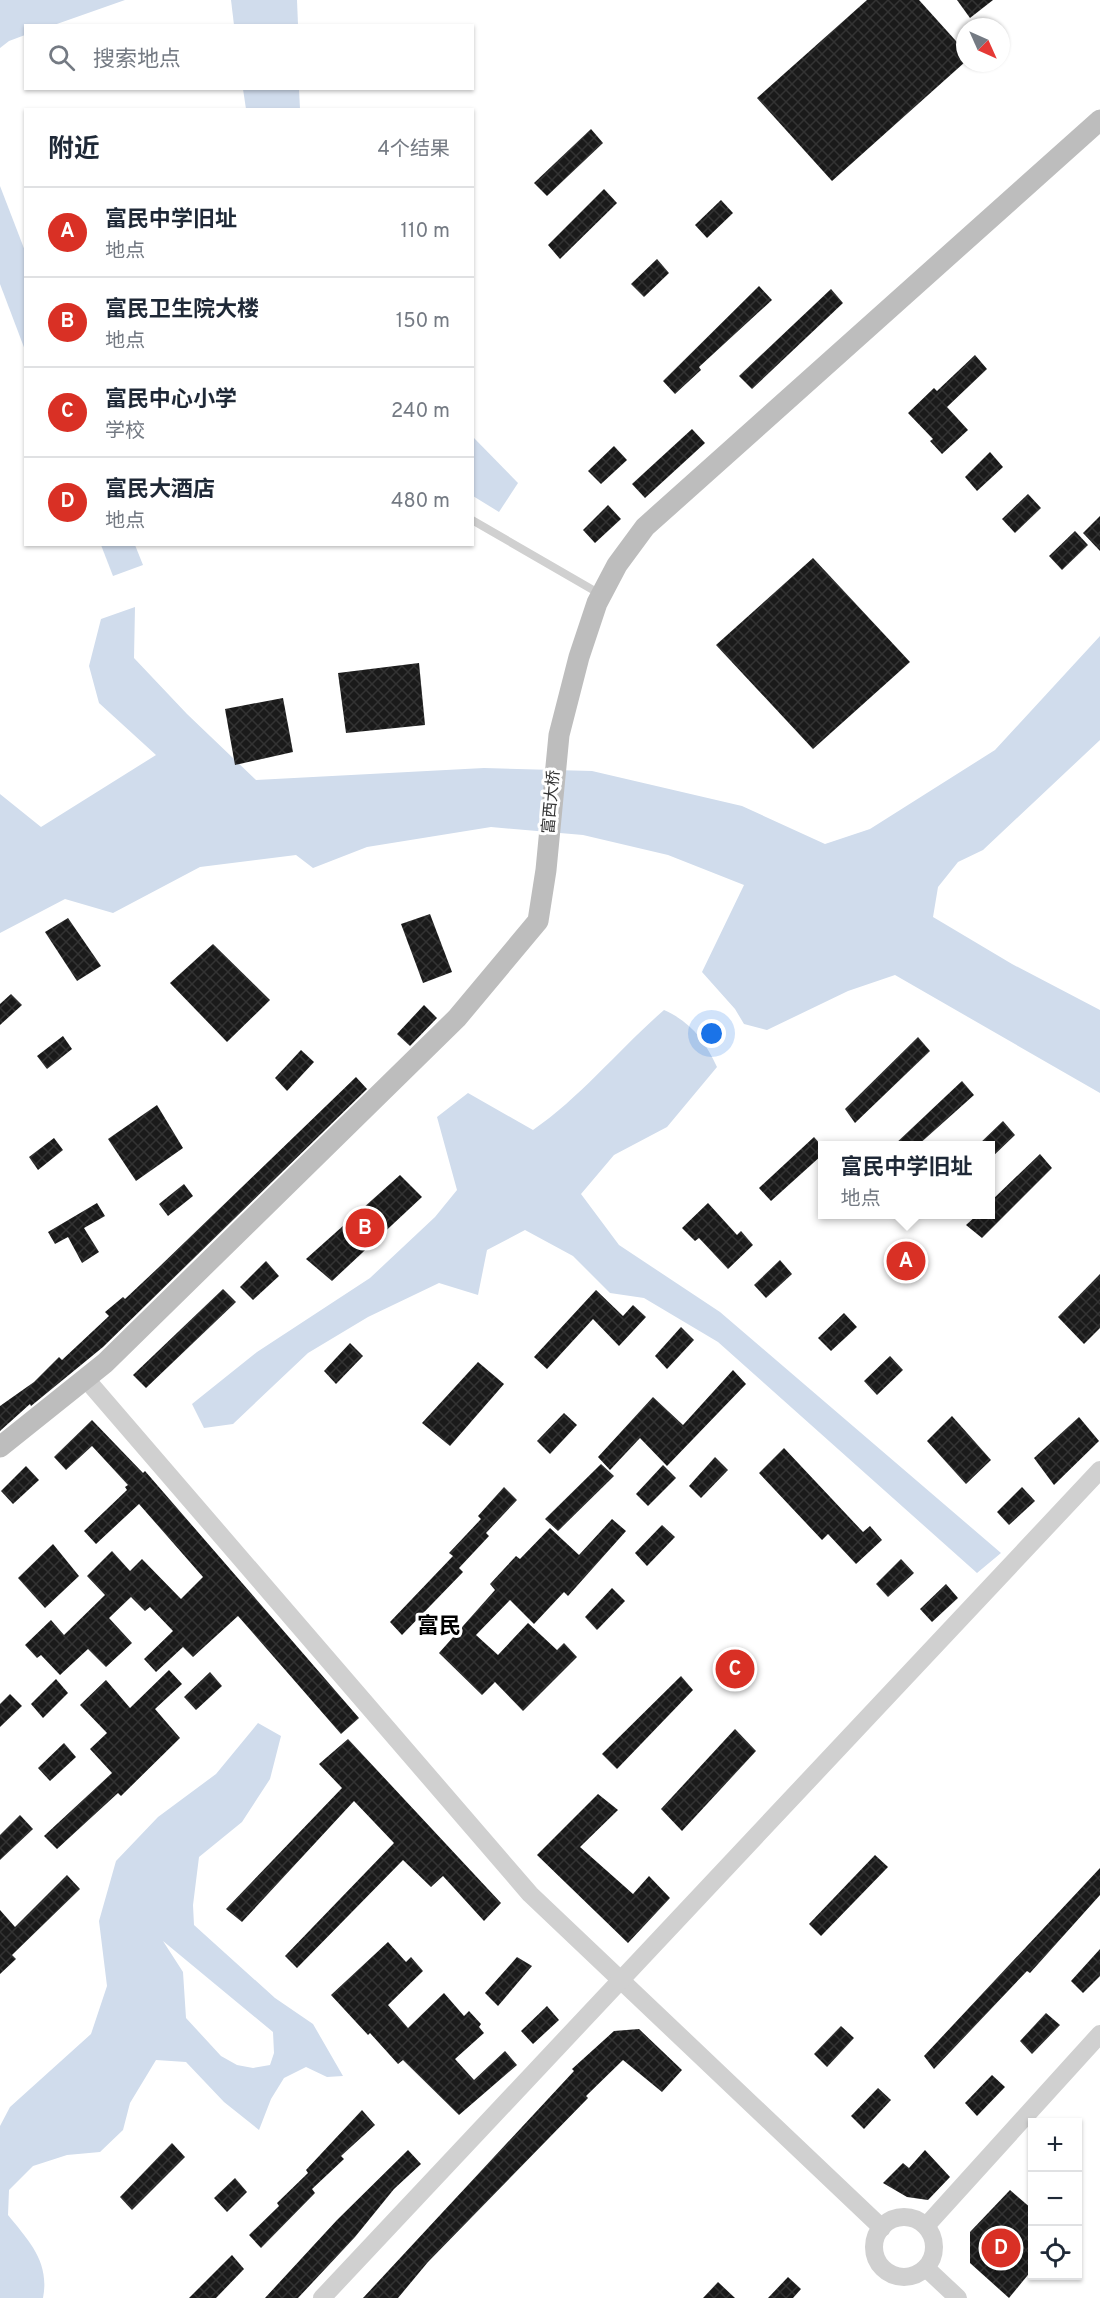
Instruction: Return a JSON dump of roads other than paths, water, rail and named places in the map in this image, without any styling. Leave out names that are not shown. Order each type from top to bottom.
[{"type":"main road","name":"富西大桥","points":[[0,1447],[105,1364],[458,1018],[538,921],[546,870],[559,735],[579,657],[602,595],[617,565],[645,527],[1100,120]]},
{"type":"street","points":[[86,1379],[530,1894],[882,2228]]},
{"type":"street","points":[[322,2298],[1100,1470]]},
{"type":"street","points":[[926,2226],[1100,2034]]},
{"type":"street","points":[[903,2217],[916,2219],[926,2226],[934,2239],[934,2255],[926,2268],[913,2276],[897,2277],[884,2270],[876,2257],[875,2241],[882,2228],[891,2220],[903,2217]]},
{"type":"street","points":[[926,2268],[958,2298]]},
{"type":"lane","points":[[474,521],[602,595]]},
{"type":"water","points":[[0,0],[125,0],[57,24],[24,24],[24,35],[9,41],[0,48]]},
{"type":"water","points":[[231,0],[297,0],[298,24],[234,24]]},
{"type":"water","points":[[243,90],[299,90],[300,108],[246,108]]},
{"type":"water","points":[[0,186],[24,248],[24,347],[0,284]]},
{"type":"water","points":[[474,438],[518,483],[499,512],[474,497]]},
{"type":"water","points":[[101,546],[135,546],[143,565],[113,576]]},
{"type":"water","points":[[135,607],[134,658],[187,714],[256,780],[484,768],[592,771],[742,806],[825,844],[870,829],[995,750],[1100,636],[1100,740],[983,850],[958,862],[938,887],[933,917],[1012,964],[1100,1010],[1100,1093],[895,975],[848,991],[767,1030],[744,1024],[735,1009],[702,972],[744,885],[668,855],[583,835],[491,827],[367,847],[313,868],[296,855],[200,867],[113,913],[65,899],[0,933],[0,794],[41,827],[156,755],[99,703],[89,666],[101,619]]},
{"type":"water","points":[[664,1010],[682,1020],[696,1033],[717,1067],[667,1127],[614,1155],[581,1194],[619,1245],[720,1312],[1001,1553],[977,1573],[718,1342],[644,1298],[610,1293],[573,1256],[525,1230],[487,1250],[478,1295],[439,1283],[368,1317],[308,1353],[233,1424],[204,1428],[192,1404],[257,1352],[370,1278],[435,1217],[457,1190],[437,1117],[468,1093],[533,1130],[568,1102]]},
{"type":"water","points":[[258,1723],[281,1736],[270,1779],[242,1822],[199,1857],[193,1905],[194,1925],[275,1998],[313,2024],[343,2076],[327,2077],[306,2067],[284,2078],[271,2099],[259,2130],[224,2102],[186,2062],[156,2060],[130,2103],[123,2130],[100,2152],[67,2155],[33,2166],[9,2190],[8,2215],[30,2243],[41,2263],[43,2298],[0,2298],[0,2126],[10,2107],[91,2034],[107,1986],[99,1921],[116,1861],[158,1817],[216,1774]],"holes":[[[163,1941],[273,2032],[274,2053],[270,2065],[253,2068],[237,2065],[221,2056],[186,2018],[183,1972]]]},
{"type":"place","name":"富民卫生院大楼","points":[[365,1228]]},
{"type":"place","name":"富民中学旧址","points":[[906,1261]]},
{"type":"place","name":"富民中心小学","points":[[735,1669]]},
{"type":"place","name":"富民大酒店","points":[[1001,2248]]},
{"type":"district","name":"富民","points":[[439,1627]]}]
